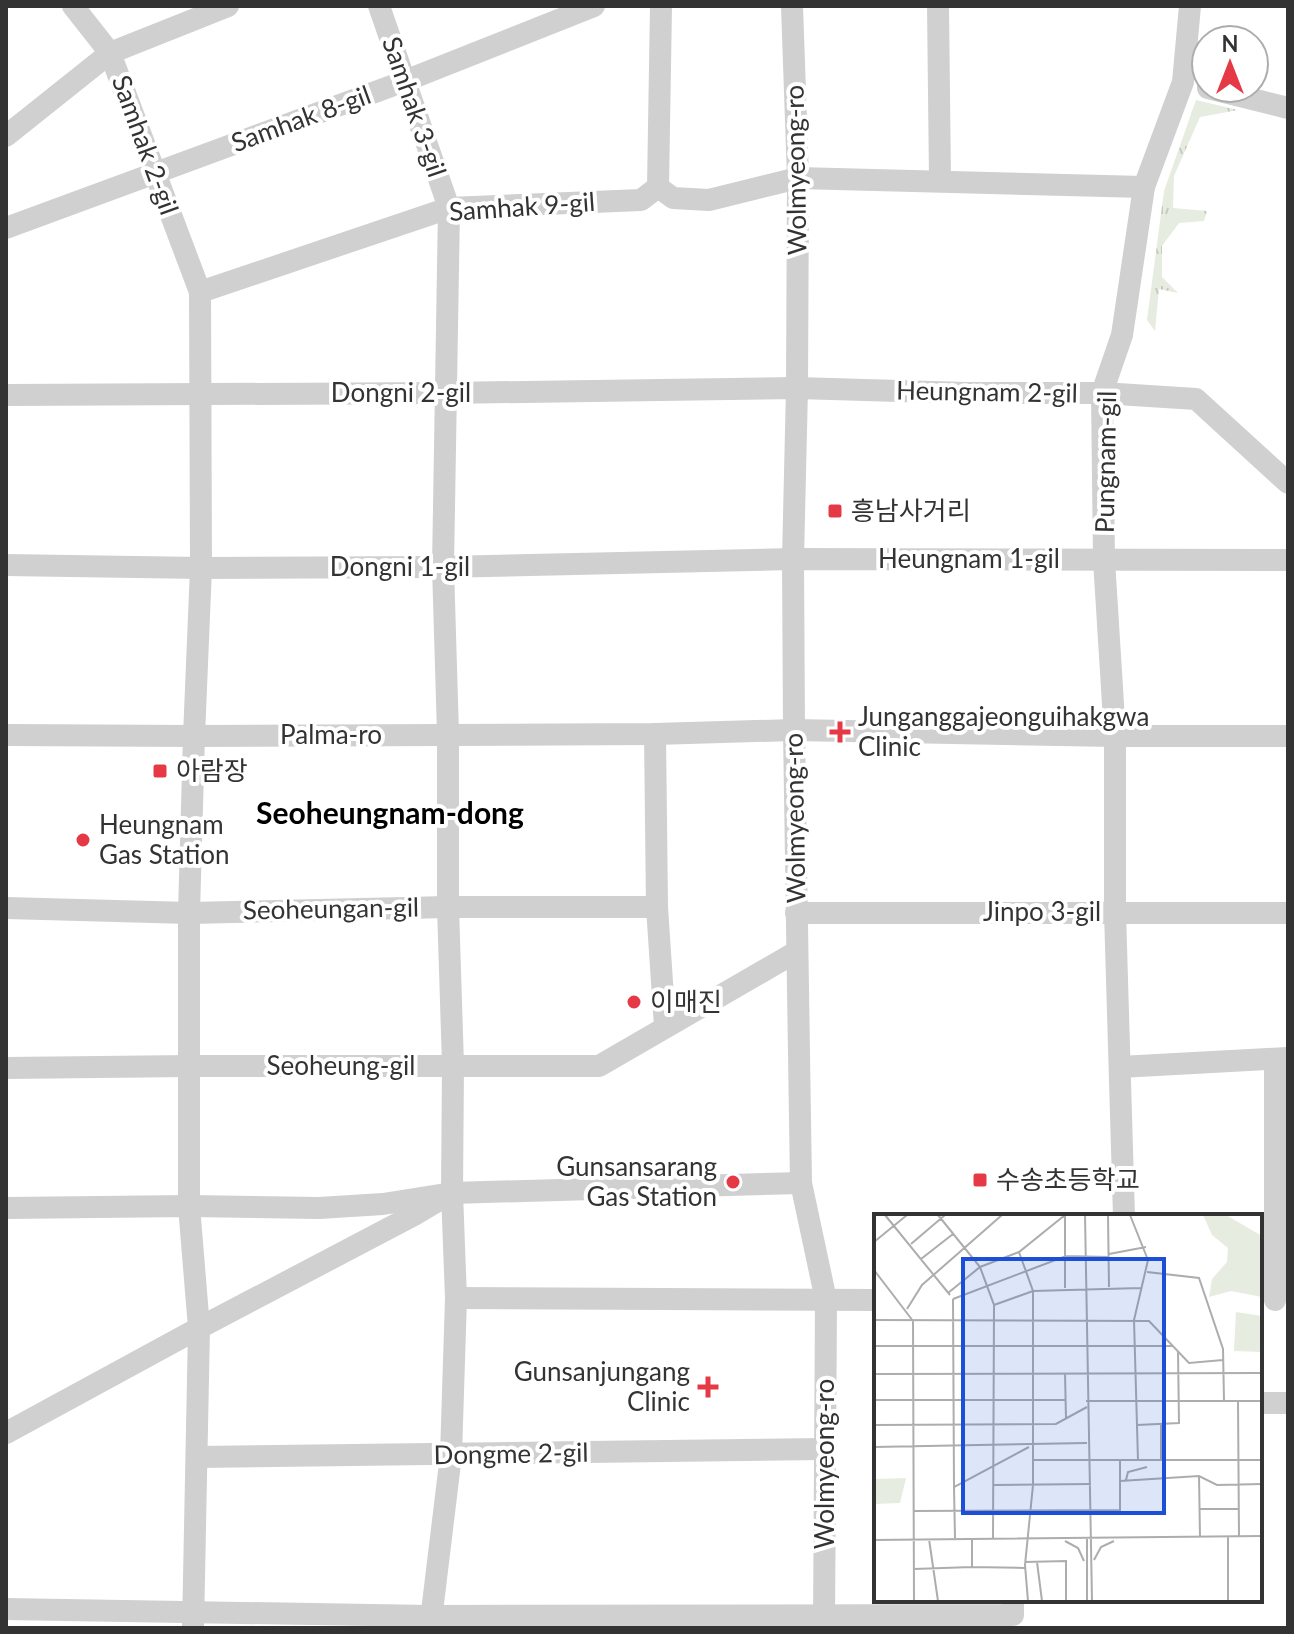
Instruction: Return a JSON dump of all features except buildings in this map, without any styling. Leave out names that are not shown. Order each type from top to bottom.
[{"type":"street","name":"Samhak 2-gil","points":[[73,6],[110,53],[200,292]]},
{"type":"street","points":[[6,136],[110,53],[228,6]]},
{"type":"street","name":"Samhak 3-gil","points":[[379,6],[449,208],[443,567],[456,1298],[451,1455],[430,1622]]},
{"type":"street","name":"Samhak 8-gil","points":[[6,228],[405,81],[594,6]]},
{"type":"street","points":[[661,6],[658,187],[673,198],[709,200],[798,178],[1144,187]]},
{"type":"street","name":"Wolmyeong-ro","points":[[792,6],[798,178],[793,559],[796,952],[801,1183],[826,1300],[825,1621]]},
{"type":"street","points":[[938,6],[940,181]]},
{"type":"street","name":"Pungnam-gil","points":[[1124,1214],[1115,912],[1115,736],[1104,560],[1102,393],[1122,335],[1144,187],[1183,82],[1190,6]]},
{"type":"street","points":[[1183,82],[1190,84]]},
{"type":"street","name":"Samhak 9-gil","points":[[200,292],[449,208],[641,200],[658,187]]},
{"type":"street","points":[[193,1620],[199,1328],[189,1206],[189,913],[201,568],[200,292]]},
{"type":"street","name":"Dongni 2-gil","points":[[6,395],[797,388]]},
{"type":"street","name":"Heungnam 2-gil","points":[[797,388],[1102,393],[1196,399],[1288,483]]},
{"type":"street","name":"Heungnam 1-gil","points":[[793,559],[1288,560]]},
{"type":"street","name":"Dongni 1-gil","points":[[6,565],[443,567],[793,559]]},
{"type":"street","name":"Palma-ro","points":[[6,735],[655,734],[794,730],[1288,736]]},
{"type":"street","points":[[655,734],[657,907],[665,1027]]},
{"type":"street","name":"Seoheungan-gil","points":[[6,908],[189,913],[448,907],[657,907]]},
{"type":"street","name":"Jinpo 3-gil","points":[[796,913],[1288,913]]},
{"type":"street","name":"Seoheung-gil","points":[[6,1068],[599,1066],[796,952]]},
{"type":"street","points":[[1120,1067],[1282,1058],[1274,1300]]},
{"type":"street","points":[[6,1208],[335,1207],[383,1204],[452,1193],[801,1183]]},
{"type":"street","points":[[6,1433],[452,1193]]},
{"type":"street","points":[[456,1298],[874,1300]]},
{"type":"street","points":[[1262,1403],[1288,1403]]},
{"type":"street","name":"Dongme 2-gil","points":[[197,1457],[824,1449]]},
{"type":"street","points":[[6,1609],[193,1620],[825,1621],[1013,1615],[1013,1602]]},
{"type":"green space","points":[[1195,104],[1213,104],[1238,110],[1200,117],[1174,176],[1173,208],[1207,211],[1204,221],[1179,223],[1162,246],[1162,277],[1178,293],[1159,289],[1155,331],[1147,320],[1164,191]]},
{"type":"place","name":"흥남사거리","points":[[835,511]]},
{"type":"place","name":"Junganggajeonguihakgwa Clinic","points":[[840,732]]},
{"type":"place","name":"아람장","points":[[160,771]]},
{"type":"place","name":"Heungnam Gas Station","points":[[83,840]]},
{"type":"place","name":"이매진","points":[[634,1002]]},
{"type":"place","name":"수송초등학교","points":[[980,1180]]},
{"type":"place","name":"Gunsansarang Gas Station","points":[[733,1182]]},
{"type":"place","name":"Gunsanjungang Clinic","points":[[708,1387]]},
{"type":"district","name":"Seoheungnam-dong","points":[[390,814]]}]
